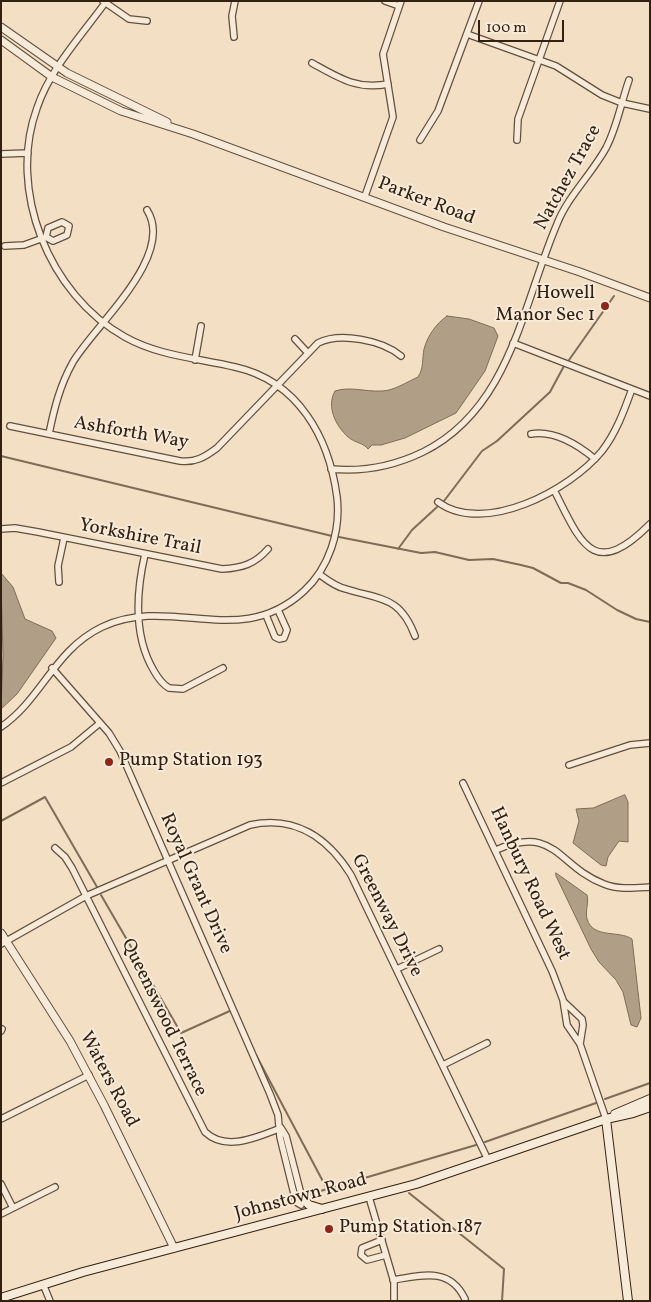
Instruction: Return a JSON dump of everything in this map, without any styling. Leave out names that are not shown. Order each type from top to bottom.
[{"type":"main road","name":"Johnstown Road","points":[[1,1298],[43,1284],[174,1248],[369,1198],[488,1160],[606,1119],[650,1098]]},
{"type":"main road","name":"Johnstown Road","points":[[606,1119],[634,1113],[650,1107]]},
{"type":"main road","name":"Hanbury Road West","points":[[606,1119],[628,1301]]},
{"type":"main road","points":[[303,1202],[324,1209]]},
{"type":"street","points":[[234,37],[232,16],[235,1]]},
{"type":"street","points":[[365,196],[393,117],[383,54],[400,4],[385,1]]},
{"type":"street","points":[[420,140],[438,111],[479,1]]},
{"type":"street","points":[[517,140],[518,119],[560,1]]},
{"type":"street","points":[[1,727],[25,707],[52,668],[67,652],[87,635],[112,623],[140,616],[162,614],[231,622],[266,615],[278,610],[299,596],[319,574],[332,546],[337,523],[336,495],[324,444],[312,420],[299,403],[276,384],[246,370],[195,360],[143,346],[124,336],[102,321],[64,279],[43,238],[29,186],[28,154],[37,107],[52,76],[104,2],[129,19],[147,20]]},
{"type":"street","name":"Parker Road","points":[[1,28],[58,68],[86,84],[192,134]]},
{"type":"street","points":[[466,34],[556,66],[602,96],[622,103],[650,109]]},
{"type":"street","name":"Parker Road","points":[[1,40],[52,76],[121,111],[192,134],[365,196],[453,230],[650,298]]},
{"type":"street","points":[[312,64],[358,85],[371,87],[388,84]]},
{"type":"street","name":"Natchez Trace","points":[[331,469],[363,469],[388,465],[418,455],[441,442],[460,427],[482,404],[499,378],[566,204],[606,148],[629,80]]},
{"type":"street","points":[[1,154],[28,154]]},
{"type":"street","points":[[49,434],[63,383],[82,347],[135,281],[149,254],[155,230],[147,210]]},
{"type":"street","points":[[5,246],[24,245],[43,238]]},
{"type":"street","points":[[195,360],[201,326]]},
{"type":"street","name":"Ashforth Way","points":[[10,426],[180,461],[192,461],[204,458],[217,448],[276,384],[318,343],[339,336],[382,345],[401,356]]},
{"type":"street","points":[[295,338],[307,352]]},
{"type":"street","points":[[513,343],[650,396]]},
{"type":"street","points":[[438,502],[463,513],[490,512],[517,507],[554,490],[579,474],[595,459],[614,433],[632,389]]},
{"type":"street","points":[[531,434],[547,434],[570,442],[595,459]]},
{"type":"street","points":[[554,490],[578,537],[589,548],[596,551],[608,552],[619,550],[650,524]]},
{"type":"street","name":"Yorkshire Trail","points":[[1,529],[22,529],[214,568],[235,568],[255,561],[268,549]]},
{"type":"street","points":[[59,582],[58,566],[64,538]]},
{"type":"street","points":[[145,554],[138,587],[139,630],[143,649],[165,686],[172,690],[183,689],[223,668]]},
{"type":"street","points":[[319,574],[340,588],[391,601],[409,620],[414,636]]},
{"type":"street","points":[[266,615],[274,637],[284,638],[287,630],[278,610]]},
{"type":"street","name":"Royal Grant Drive","points":[[52,668],[100,723],[120,751],[270,1094],[280,1128],[286,1136],[303,1202],[304,1215]]},
{"type":"street","points":[[1,783],[71,747],[100,723]]},
{"type":"street","points":[[569,766],[630,745],[650,743]]},
{"type":"street","name":"Hanbury Road West","points":[[463,783],[544,952],[563,1000],[567,1025],[580,1044],[606,1119]]},
{"type":"street","name":"Greenway Drive","points":[[4,943],[86,896],[257,824],[287,824],[306,830],[326,843],[344,865],[397,969],[488,1160]]},
{"type":"street","points":[[496,850],[515,842],[534,841],[552,849],[604,884],[623,888],[650,887]]},
{"type":"street","name":"Queenswood Terrace","points":[[54,848],[65,857],[86,896],[205,1132],[215,1140],[232,1142],[280,1128]]},
{"type":"street","name":"Waters Road","points":[[1,933],[4,943],[62,1028],[89,1075],[174,1248]]},
{"type":"street","points":[[397,969],[439,949]]},
{"type":"street","name":"Hanbury Road West","points":[[563,1000],[582,1019],[580,1044]]},
{"type":"street","points":[[442,1065],[487,1043]]},
{"type":"street","points":[[1,1119],[89,1075]]},
{"type":"street","points":[[1,1184],[13,1208]]},
{"type":"street","points":[[1,1214],[55,1187]]},
{"type":"street","points":[[369,1198],[393,1280],[394,1301]]},
{"type":"street","points":[[382,1240],[366,1245],[362,1248],[361,1255],[367,1260],[386,1255]]},
{"type":"street","points":[[393,1280],[444,1276],[457,1285],[465,1299]]},
{"type":"street","points":[[43,1284],[50,1301]]},
{"type":"shaded area","points":[[447,316],[469,319],[494,328],[498,336],[485,371],[456,413],[405,438],[381,445],[372,445],[368,449],[348,437],[336,422],[332,410],[332,397],[335,391],[347,389],[386,391],[418,377],[428,339],[436,326]]},
{"type":"shaded area","points":[[1,573],[13,587],[25,619],[52,631],[56,638],[17,694],[1,709],[3,656]]},
{"type":"shaded area","points":[[625,795],[628,802],[628,842],[619,841],[608,857],[606,866],[601,865],[573,843],[579,821],[576,809],[593,808]]},
{"type":"shaded area","points":[[556,873],[587,895],[586,913],[590,925],[600,932],[627,936],[632,939],[641,1018],[637,1027],[631,1025],[623,992],[616,980],[599,962],[591,949]]},
{"type":"waterway","points":[[569,360],[614,296]]},
{"type":"waterway","points":[[444,501],[482,451],[497,441],[550,392],[564,366]]},
{"type":"waterway","points":[[1,456],[332,536]]},
{"type":"waterway","points":[[398,549],[412,530],[437,507]]},
{"type":"waterway","points":[[339,537],[421,553],[435,552],[469,560],[493,559],[533,568],[561,583],[568,583],[586,590],[617,610],[636,619],[650,622]]},
{"type":"waterway","points":[[1,821],[45,797],[97,887]]},
{"type":"waterway","points":[[101,895],[181,1033],[232,1010]]},
{"type":"waterway","points":[[256,1055],[327,1189]]},
{"type":"waterway","points":[[605,1099],[650,1083]]},
{"type":"waterway","points":[[485,1142],[596,1103]]},
{"type":"waterway","points":[[307,1195],[476,1145]]},
{"type":"waterway","points":[[409,1193],[504,1269],[502,1301]]},
{"type":"place","name":"Howell Manor Sec 1","points":[[605,306]]},
{"type":"place","name":"Pump Station 193","points":[[109,762]]},
{"type":"place","name":"Pump Station 187","points":[[329,1229]]}]
